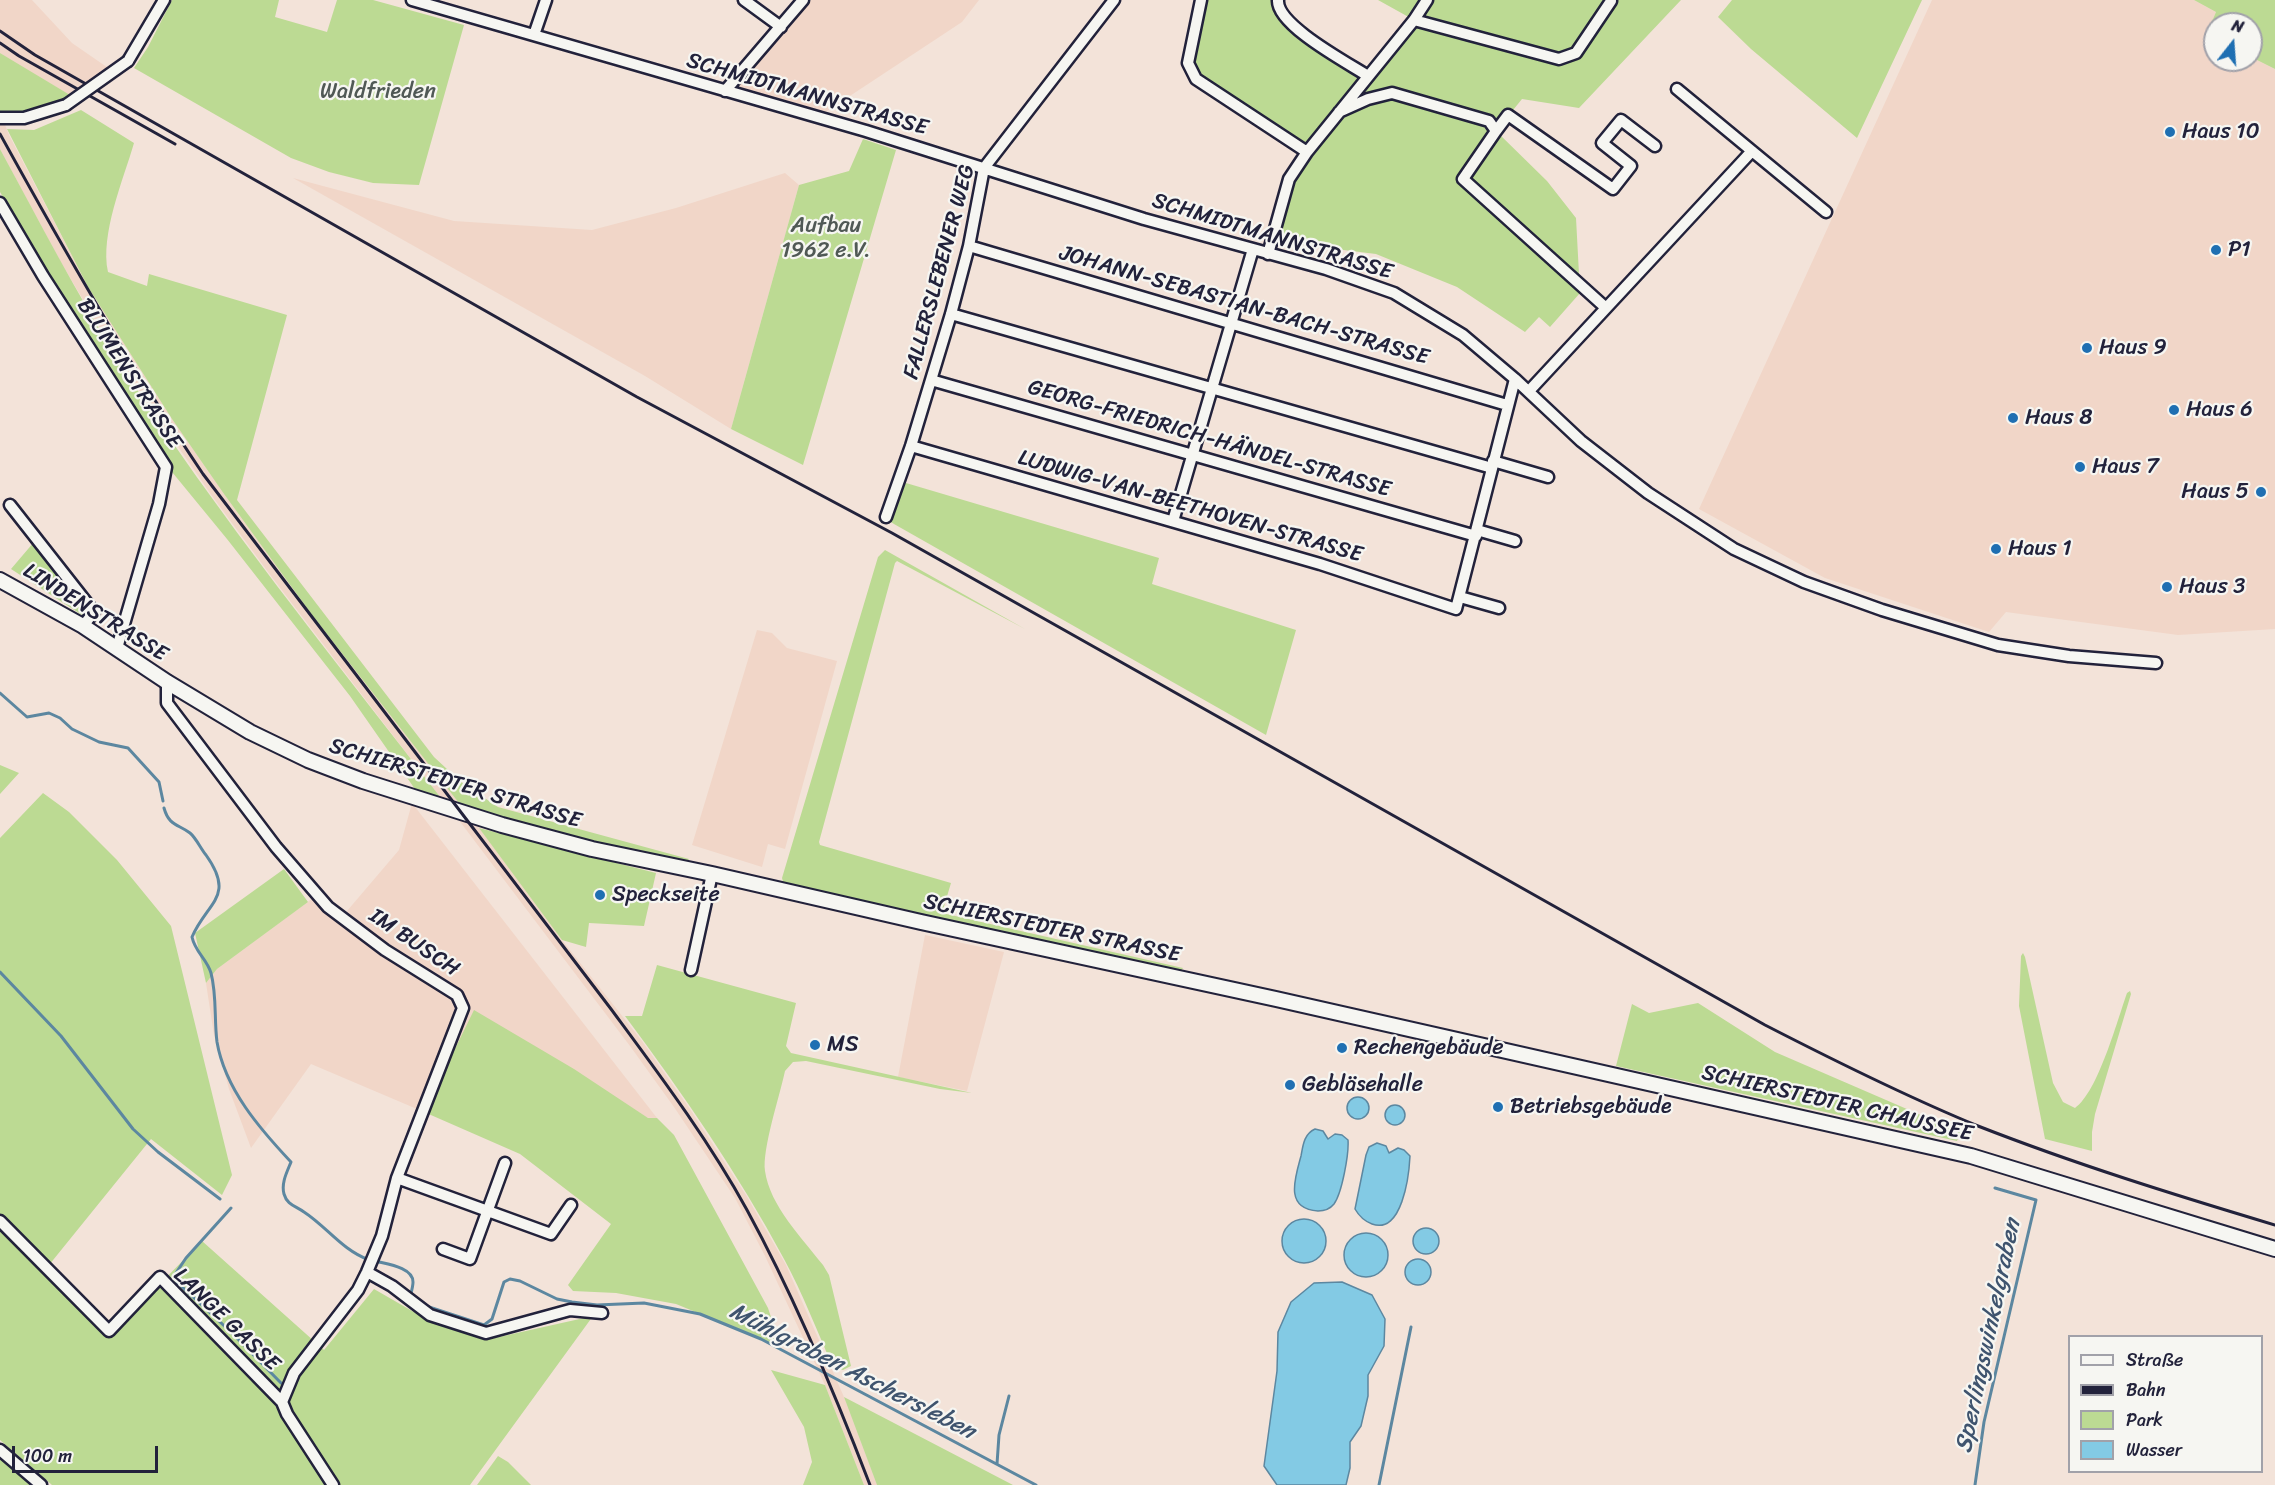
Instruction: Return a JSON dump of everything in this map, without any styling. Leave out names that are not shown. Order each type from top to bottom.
[{"type":"street","points":[[2,119],[24,118],[66,105],[128,61],[164,0]]},
{"type":"street","name":"SCHMIDTMANNSTRASSE","points":[[412,0],[866,131],[1144,219],[1326,269],[1394,293],[1463,335],[1515,379],[1581,441],[1648,493],[1734,549],[1804,582],[1882,610],[1998,645],[2069,656],[2156,663]]},
{"type":"street","points":[[534,35],[546,0]]},
{"type":"street","points":[[744,0],[781,27]]},
{"type":"street","points":[[725,91],[803,0]]},
{"type":"street","name":"FALLERSLEBENER WEG","points":[[886,517],[912,446],[951,314],[969,246],[984,168],[1114,0]]},
{"type":"street","points":[[1200,0],[1188,63],[1196,79],[1307,152]]},
{"type":"street","points":[[1278,0],[1281,14],[1294,27],[1368,76]]},
{"type":"street","points":[[1268,254],[1288,179],[1307,152],[1414,20],[1427,0]]},
{"type":"street","points":[[1414,20],[1559,59],[1576,52],[1611,1]]},
{"type":"street","points":[[1677,88],[1826,212]]},
{"type":"street","points":[[1339,112],[1368,99],[1392,93],[1489,121],[1496,130]]},
{"type":"street","points":[[1606,308],[1463,179],[1508,115],[1613,189],[1631,165],[1602,143],[1621,120],[1655,146]]},
{"type":"street","points":[[1529,392],[1752,151]]},
{"type":"street","name":"BLUMENSTRASSE","points":[[0,203],[43,276],[166,467],[159,504],[117,648]]},
{"type":"street","name":"JOHANN-SEBASTIAN-BACH-STRASSE","points":[[969,246],[1507,405]]},
{"type":"street","points":[[1173,521],[1253,249]]},
{"type":"street","points":[[951,314],[1212,389],[1548,477]]},
{"type":"street","points":[[1499,608],[1460,597],[1515,379]]},
{"type":"street","name":"GEORG-FRIEDRICH-HÄNDEL-STRASSE","points":[[931,380],[1477,533],[1515,541]]},
{"type":"street","name":"LUDWIG-VAN-BEETHOVEN-STRASSE","points":[[912,446],[1320,564],[1456,609],[1460,597]]},
{"type":"street","points":[[10,506],[94,612],[83,626]]},
{"type":"street","name":"LINDENSTRASSE","points":[[0,580],[83,626],[167,682]]},
{"type":"street","name":"SCHIERSTEDTER STRASSE","points":[[167,682],[250,732],[308,760],[363,781],[502,825],[592,849],[1384,1024]]},
{"type":"street","name":"IM BUSCH","points":[[167,682],[167,703],[276,847],[328,907],[386,951],[457,996],[463,1008],[397,1178],[382,1236],[370,1265],[358,1290],[294,1372],[282,1402]]},
{"type":"street","points":[[691,970],[712,874]]},
{"type":"street","name":"SCHIERSTEDTER CHAUSSEE","points":[[1384,1024],[1971,1156],[2275,1249]]},
{"type":"street","points":[[443,1249],[470,1259],[505,1163]]},
{"type":"street","points":[[397,1178],[551,1234],[571,1204]]},
{"type":"street","name":"LANGE GASSE","points":[[0,1221],[109,1331],[160,1277],[282,1402],[287,1414],[333,1485]]},
{"type":"street","points":[[370,1265],[392,1286],[430,1315],[486,1333],[570,1310],[602,1313]]},
{"type":"street","points":[[0,1450],[41,1485]]},
{"type":"shaded area","points":[[0,0],[32,0],[72,43],[114,72],[75,98],[16,64],[0,53]]},
{"type":"shaded area","points":[[811,0],[979,0],[962,22],[818,117],[728,97]]},
{"type":"shaded area","points":[[1932,0],[2194,0],[2216,12],[2203,12],[2203,72],[2263,72],[2263,63],[2275,69],[2275,629],[2178,635],[2006,612],[1989,632],[1825,578],[1699,509]]},
{"type":"shaded area","points":[[0,112],[9,135],[88,287],[172,419],[312,615],[462,807],[444,802],[212,496],[121,364],[59,259],[0,149]]},
{"type":"shaded area","points":[[785,173],[799,185],[731,429],[645,376],[293,178],[454,221],[592,230],[676,208]]},
{"type":"shaded area","points":[[757,630],[772,633],[787,648],[837,661],[785,849],[768,844],[762,867],[692,845]]},
{"type":"shaded area","points":[[412,803],[657,1118],[424,1112],[311,1064],[251,1148],[229,1089],[214,1035],[206,983],[217,969],[317,895],[345,919],[347,911],[399,850]]},
{"type":"shaded area","points":[[458,819],[477,825],[562,940],[642,1041],[746,1195],[786,1265],[844,1397],[877,1485],[864,1485],[825,1385],[765,1256],[735,1198],[630,1046]]},
{"type":"shaded area","points":[[925,935],[1004,952],[967,1091],[898,1077]]},
{"type":"green space","name":"Waldfrieden","points":[[172,0],[279,0],[275,17],[327,32],[337,0],[373,0],[464,25],[419,185],[373,183],[329,172],[291,158],[134,68],[148,47]]},
{"type":"green space","points":[[1201,0],[1278,0],[1281,14],[1368,76],[1414,20],[1378,0],[1681,0],[1579,108],[1522,99],[1496,131],[1547,181],[1576,218],[1580,293],[1550,327],[1539,317],[1525,332],[1457,287],[1376,254],[1271,241],[1289,179],[1307,151],[1196,79],[1188,63]]},
{"type":"green space","points":[[1732,0],[1922,0],[1857,138],[1751,49],[1718,17]]},
{"type":"green space","points":[[2194,0],[2275,0],[2275,69],[2263,63],[2263,12],[2216,12]]},
{"type":"green space","points":[[0,53],[75,98],[4,119],[0,112]]},
{"type":"green space","points":[[81,110],[134,143],[110,225],[106,257],[108,272],[147,286],[149,274],[287,315],[237,500],[434,757],[461,782],[498,807],[689,859],[686,863],[597,846],[462,807],[312,615],[224,494],[172,419],[88,287],[7,129],[34,130]]},
{"type":"green space","name":"Aufbau 1962 e.V.","points":[[863,139],[896,150],[803,465],[731,429],[799,185],[849,171]]},
{"type":"green space","points":[[0,149],[89,311],[157,420],[277,586],[444,802],[417,792],[350,696],[163,461],[119,393],[0,192]]},
{"type":"green space","points":[[906,483],[1159,558],[1152,584],[1296,630],[1266,735],[891,522],[900,492]]},
{"type":"green space","points":[[34,542],[86,608],[82,615],[11,569]]},
{"type":"green space","points":[[885,550],[1025,629],[897,561],[895,563],[820,845],[951,883],[942,913],[1183,968],[1179,974],[784,885],[782,878],[878,557]]},
{"type":"green space","points":[[0,765],[19,773],[0,794]]},
{"type":"green space","points":[[43,793],[69,812],[117,860],[171,926],[232,1175],[222,1195],[151,1139],[45,1270],[110,1335],[202,1241],[324,1350],[374,1289],[426,1319],[490,1339],[593,1316],[470,1485],[52,1485],[0,1440],[0,838]]},
{"type":"green space","points":[[479,828],[656,873],[644,926],[589,923],[586,947],[562,940]]},
{"type":"green space","points":[[284,869],[308,902],[217,969],[206,983],[195,933]]},
{"type":"green space","points":[[2023,953],[2053,1083],[2063,1102],[2075,1108],[2083,1100],[2099,1072],[2127,993],[2130,991],[2095,1114],[2092,1151],[2045,1139],[2019,1006]]},
{"type":"green space","points":[[657,965],[796,1003],[786,1046],[791,1053],[972,1093],[940,1089],[806,1061],[793,1062],[785,1071],[766,1149],[765,1171],[773,1197],[780,1209],[829,1275],[851,1366],[843,1370],[833,1367],[791,1272],[729,1165],[689,1104],[625,1016],[642,1016]]},
{"type":"green space","points":[[1698,1003],[1775,1052],[1960,1132],[1957,1141],[1616,1066],[1632,1004],[1649,1013]]},
{"type":"green space","points":[[474,1010],[574,1069],[648,1118],[657,1118],[674,1135],[768,1308],[781,1347],[676,1304],[616,1293],[573,1291],[568,1285],[611,1224],[520,1154],[424,1112]]},
{"type":"green space","points":[[771,1370],[825,1385],[864,1485],[803,1485],[812,1462],[804,1427]]},
{"type":"green space","points":[[844,1397],[1013,1485],[877,1485]]},
{"type":"green space","points":[[0,1450],[38,1485],[0,1485]]},
{"type":"green space","points":[[498,1456],[508,1462],[531,1485],[477,1485]]},
{"type":"water","points":[[1358,1097],[1368,1104],[1369,1108],[1362,1118],[1358,1119],[1348,1112],[1347,1108],[1354,1098]]},
{"type":"water","points":[[1391,1105],[1399,1105],[1405,1111],[1405,1119],[1399,1125],[1391,1125],[1385,1119],[1385,1111]]},
{"type":"water","points":[[1315,1129],[1323,1131],[1328,1139],[1335,1134],[1342,1135],[1348,1140],[1344,1173],[1337,1199],[1331,1207],[1320,1211],[1307,1209],[1300,1205],[1294,1191],[1305,1140],[1308,1134]]},
{"type":"water","points":[[1377,1143],[1386,1146],[1389,1153],[1398,1148],[1410,1156],[1402,1202],[1397,1213],[1390,1221],[1382,1225],[1372,1224],[1360,1216],[1355,1209],[1366,1155],[1369,1147]]},
{"type":"water","points":[[1304,1219],[1319,1226],[1326,1241],[1319,1256],[1304,1263],[1289,1256],[1282,1241],[1289,1226]]},
{"type":"water","points":[[1426,1228],[1435,1232],[1439,1241],[1435,1250],[1426,1254],[1417,1250],[1413,1241],[1417,1232]]},
{"type":"water","points":[[1366,1233],[1381,1240],[1388,1255],[1381,1270],[1366,1277],[1351,1270],[1344,1255],[1351,1240]]},
{"type":"water","points":[[1418,1259],[1428,1262],[1431,1272],[1428,1282],[1418,1285],[1408,1282],[1405,1272],[1408,1262]]},
{"type":"water","points":[[1342,1282],[1372,1295],[1385,1319],[1384,1346],[1368,1375],[1368,1396],[1361,1426],[1350,1442],[1350,1468],[1346,1485],[1277,1485],[1264,1466],[1277,1371],[1278,1332],[1291,1302],[1314,1283]]},
{"type":"waterway","name":"Mühlgraben Aschersleben","points":[[0,693],[27,717],[49,713],[60,718],[72,729],[99,742],[128,748],[159,782],[163,801]]},
{"type":"waterway","name":"Mühlgraben Aschersleben","points":[[164,808],[168,818],[194,838],[215,869],[219,881],[216,899],[192,937],[211,973],[217,1042],[228,1076],[245,1107],[291,1162],[283,1186],[287,1201],[359,1256],[369,1260]]},
{"type":"waterway","points":[[0,972],[61,1036],[133,1129],[158,1152],[220,1199]]},
{"type":"waterway","name":"Sperlingswinkelgraben","points":[[1975,1485],[1984,1422],[2036,1200],[1995,1188]]},
{"type":"waterway","points":[[231,1208],[186,1258],[174,1276],[178,1283],[281,1383]]},
{"type":"waterway","name":"Mühlgraben Aschersleben","points":[[375,1261],[398,1267],[409,1273],[413,1282],[410,1297]]},
{"type":"waterway","name":"Mühlgraben Aschersleben","points":[[426,1306],[484,1325],[492,1319],[504,1282],[510,1279],[520,1281],[557,1299],[572,1302],[597,1305],[644,1303],[700,1314],[761,1339],[1036,1485]]},
{"type":"waterway","points":[[1379,1485],[1411,1327]]},
{"type":"waterway","points":[[997,1464],[999,1435],[1009,1396]]},
{"type":"railway","points":[[0,31],[35,55],[637,397],[892,533],[1765,1025],[1870,1078],[1978,1126],[2125,1178],[2275,1225]]},
{"type":"railway","points":[[0,43],[175,144]]},
{"type":"railway","points":[[0,134],[98,306],[149,391],[203,474],[611,1009],[716,1158],[765,1243],[798,1311],[870,1485]]},
{"type":"place","name":"Haus 10","points":[[2170,132]]},
{"type":"place","name":"P1","points":[[2216,250]]},
{"type":"place","name":"Haus 9","points":[[2087,348]]},
{"type":"place","name":"Haus 6","points":[[2174,410]]},
{"type":"place","name":"Haus 8","points":[[2013,418]]},
{"type":"place","name":"Haus 7","points":[[2080,467]]},
{"type":"place","name":"Haus 5","points":[[2261,492]]},
{"type":"place","name":"Haus 1","points":[[1996,549]]},
{"type":"place","name":"Haus 3","points":[[2167,587]]},
{"type":"place","name":"Speckseite","points":[[600,895]]},
{"type":"place","name":"MS","points":[[815,1045]]},
{"type":"place","name":"Rechengebäude","points":[[1342,1048]]},
{"type":"place","name":"Gebläsehalle","points":[[1290,1085]]},
{"type":"place","name":"Betriebsgebäude","points":[[1498,1107]]}]
